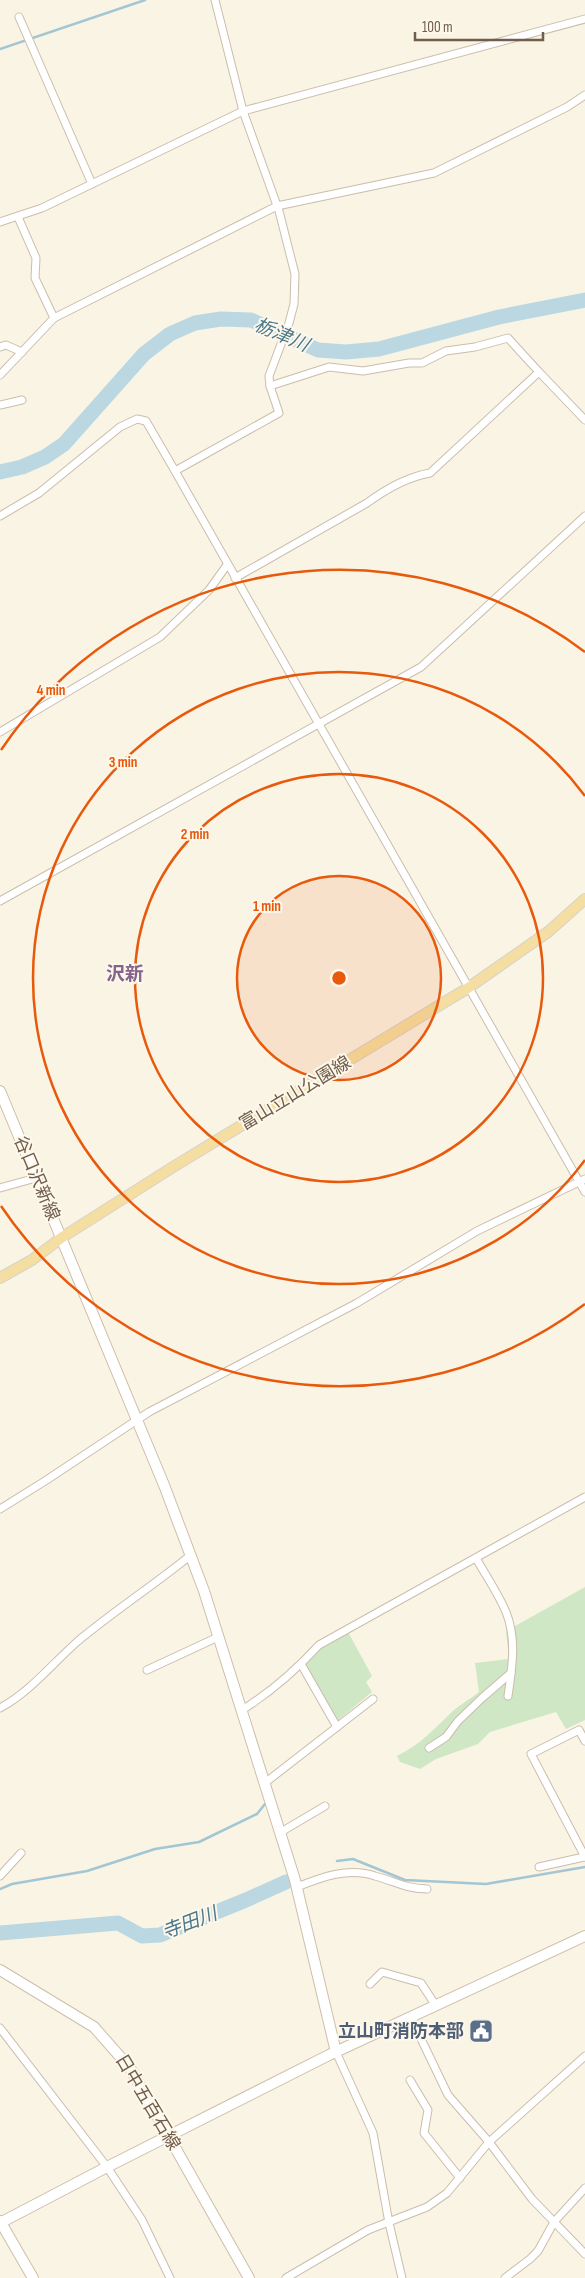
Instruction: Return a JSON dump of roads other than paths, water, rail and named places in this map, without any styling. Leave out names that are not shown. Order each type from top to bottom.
[{"type":"main road","name":"富山立山公園線","points":[[0,1278],[32,1260],[61,1238],[173,1166],[468,988],[548,932],[585,900]]},
{"type":"street","points":[[175,471],[279,413],[270,386],[269,376],[289,323],[294,304],[295,274],[277,206],[243,111],[215,0]]},
{"type":"street","points":[[19,17],[92,184]]},
{"type":"street","points":[[0,222],[18,217],[92,184],[243,111],[585,19]]},
{"type":"street","points":[[0,375],[54,318],[277,206],[434,173],[568,106],[585,95]]},
{"type":"street","points":[[18,217],[36,258],[36,278],[54,318]]},
{"type":"street","points":[[270,386],[329,367],[363,370],[409,363],[422,363],[446,351],[475,347],[508,338],[585,420]]},
{"type":"street","points":[[0,347],[6,345],[22,352]]},
{"type":"street","points":[[235,578],[366,503],[381,492],[414,476],[430,473],[540,372]]},
{"type":"street","points":[[0,405],[22,400]]},
{"type":"street","points":[[0,516],[39,493],[120,428],[137,419],[146,421],[457,965],[468,988],[582,1180],[585,1192]]},
{"type":"street","points":[[0,901],[421,667],[585,516]]},
{"type":"street","points":[[0,732],[160,637],[208,590],[227,565]]},
{"type":"street","name":"谷口沢新線","points":[[0,1091],[191,1555],[281,1832],[297,1887],[336,2052]]},
{"type":"street","points":[[0,1188],[36,1178]]},
{"type":"street","points":[[0,1509],[137,1420],[284,1339],[371,1295],[477,1231],[582,1180]]},
{"type":"street","points":[[242,1710],[263,1697],[319,1645],[585,1497]]},
{"type":"street","points":[[0,1707],[15,1701],[79,1641],[157,1583],[191,1555]]},
{"type":"street","points":[[476,1558],[506,1612],[514,1656],[508,1696]]},
{"type":"street","points":[[146,1670],[218,1637]]},
{"type":"street","points":[[300,1664],[337,1727]]},
{"type":"street","points":[[429,1748],[446,1737],[458,1721],[511,1673]]},
{"type":"street","points":[[266,1782],[373,1699]]},
{"type":"street","points":[[539,1867],[584,1857],[531,1754],[582,1728],[585,1741]]},
{"type":"street","points":[[281,1832],[325,1806]]},
{"type":"street","points":[[0,1876],[21,1853]]},
{"type":"street","points":[[297,1887],[324,1877],[347,1872],[375,1875],[407,1888],[427,1889]]},
{"type":"street","points":[[33,2278],[0,2222],[336,2052],[585,1936]]},
{"type":"street","name":"日中五百石線","points":[[0,1970],[94,2027],[130,2068],[249,2278]]},
{"type":"street","points":[[370,1984],[382,1972],[421,1983],[436,2006]]},
{"type":"street","points":[[410,2018],[448,2095],[490,2142],[532,2199],[585,2254]]},
{"type":"street","points":[[0,2028],[107,2167],[142,2220],[170,2278]]},
{"type":"street","points":[[336,2052],[373,2133],[389,2223],[402,2278]]},
{"type":"street","points":[[286,2278],[368,2230],[427,2207],[447,2193],[490,2142],[585,2056]]},
{"type":"street","points":[[410,2080],[428,2110],[424,2133],[460,2178]]},
{"type":"street","points":[[505,2278],[538,2251],[554,2222],[585,2188]]},
{"type":"waterway","points":[[0,49],[145,0]]},
{"type":"waterway","name":"栃津川","points":[[0,472],[22,467],[45,457],[64,444],[144,354],[170,334],[195,323],[221,319],[251,320],[318,350],[346,352],[379,349],[499,317],[585,300]]},
{"type":"waterway","points":[[0,1889],[12,1884],[87,1871],[155,1849],[199,1842],[257,1814],[265,1804]]},
{"type":"waterway","points":[[337,1861],[353,1859],[405,1880],[486,1884],[585,1867]]},
{"type":"waterway","name":"寺田川","points":[[0,1933],[118,1923],[142,1936],[160,1935],[286,1882]]},
{"type":"place","name":"立山町消防本部","points":[[481,2031]]},
{"type":"district","name":"沢新","points":[[125,973]]}]
